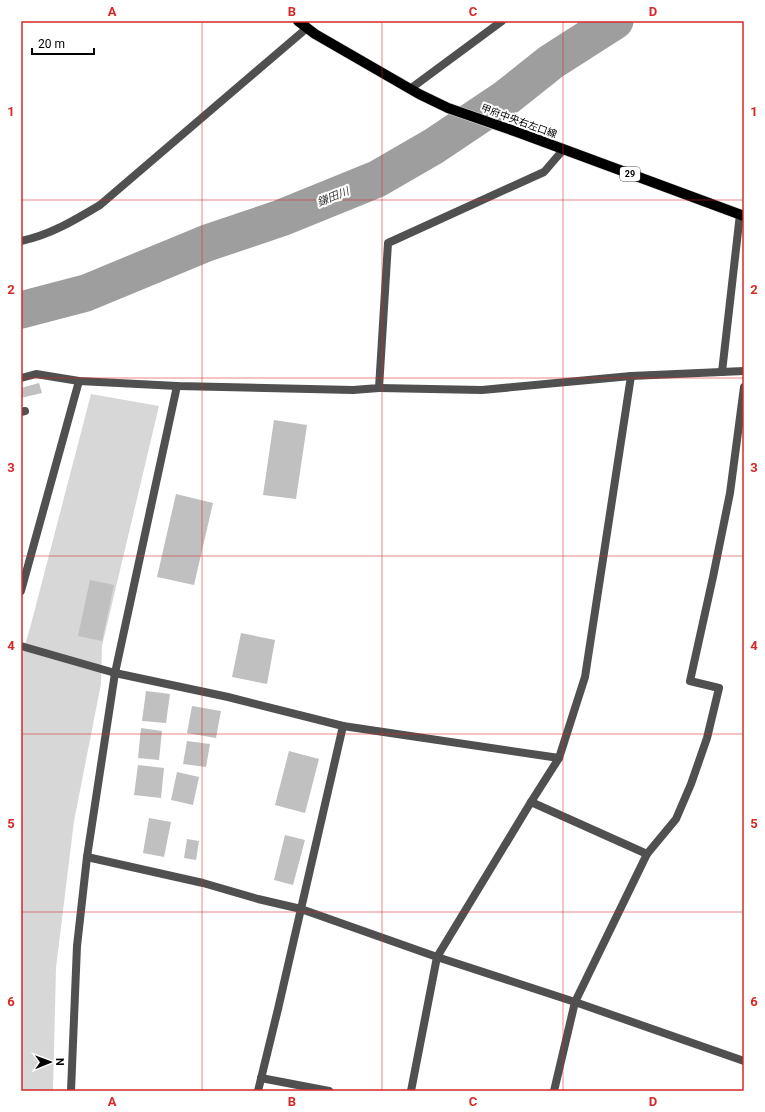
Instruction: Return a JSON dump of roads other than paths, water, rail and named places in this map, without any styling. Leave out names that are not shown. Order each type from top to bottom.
[{"type":"main road","name":"甲府中央右左口線","points":[[298,21],[315,34],[410,89],[448,108],[742,215]]},
{"type":"street","points":[[410,89],[502,21]]},
{"type":"street","points":[[21,241],[67,225],[100,206],[307,28]]},
{"type":"street","points":[[379,388],[388,243],[544,172],[563,150]]},
{"type":"street","points":[[722,372],[742,215]]},
{"type":"street","points":[[21,378],[36,374],[79,381],[177,386],[353,390],[379,388],[482,390],[631,376],[744,371]]},
{"type":"street","points":[[411,1091],[437,957],[559,758],[585,677],[631,376]]},
{"type":"street","points":[[21,591],[79,381]]},
{"type":"street","points":[[71,1091],[77,946],[87,858],[115,673],[177,386]]},
{"type":"street","points":[[554,1091],[575,1002],[647,854],[676,819],[691,784],[707,738],[719,688],[690,681],[730,493],[744,387]]},
{"type":"street","points":[[21,646],[115,673],[228,697],[343,726],[559,758]]},
{"type":"street","points":[[258,1091],[343,726]]},
{"type":"street","points":[[531,802],[647,854]]},
{"type":"street","points":[[87,858],[203,883],[258,899],[301,909],[437,957],[575,1002],[744,1061]]},
{"type":"street","points":[[261,1078],[329,1091]]},
{"type":"waterway","name":"鎌田川","points":[[21,310],[86,293],[207,243],[281,218],[377,179],[434,146],[507,97],[551,62],[615,21]]}]
